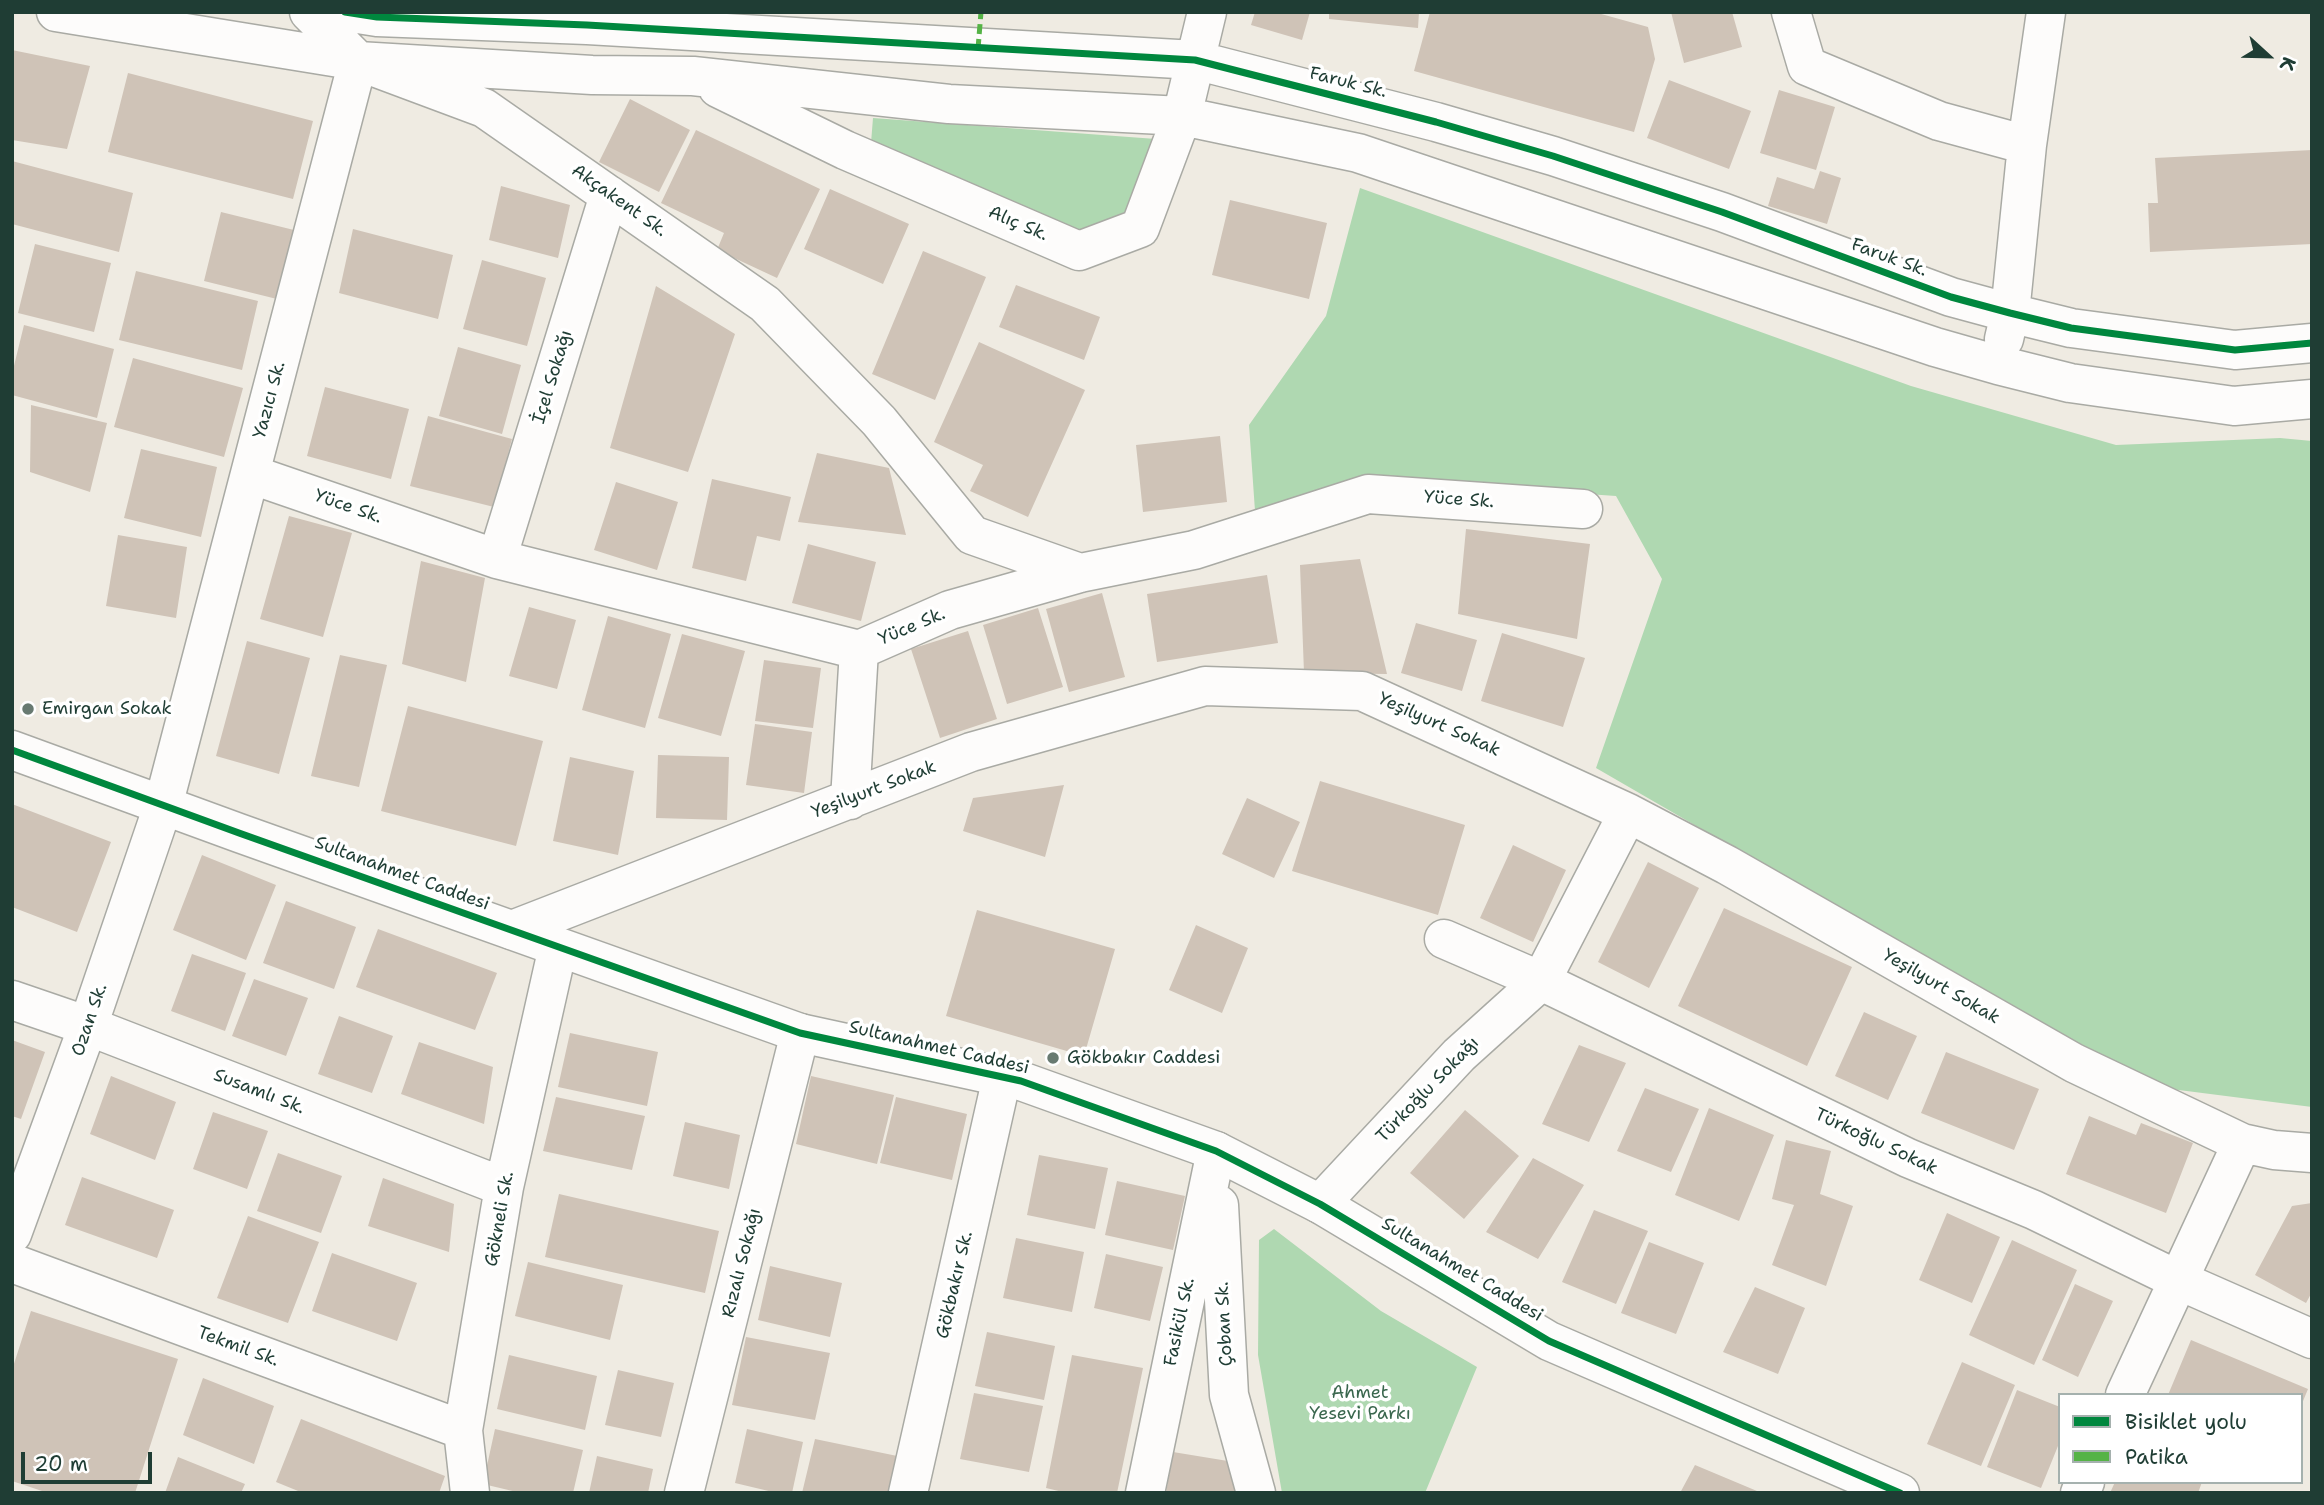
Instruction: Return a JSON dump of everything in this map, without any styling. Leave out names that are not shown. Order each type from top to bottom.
[{"type":"street","name":"Akçakent Sk.","points":[[56,12],[358,61],[484,108],[765,304],[879,421],[972,536],[1080,573]]},
{"type":"street","points":[[309,12],[358,61],[592,75],[693,76],[949,104],[1182,116],[1358,153],[1998,365],[2070,383],[2234,406],[2312,399]]},
{"type":"street","name":"Faruk Sk.","points":[[345,12],[377,17],[587,24],[1195,60],[1436,122],[1553,156],[1722,212],[1951,298],[2010,313],[2071,328],[2235,350],[2312,343]]},
{"type":"street","name":"Alıç Sk.","points":[[693,76],[845,150],[1079,251],[1140,228],[1182,116],[1207,12]]},
{"type":"street","points":[[1791,12],[1807,66],[1939,121],[2027,145]]},
{"type":"street","points":[[1998,365],[2010,313],[2027,145],[2046,12]]},
{"type":"street","name":"Yazıcı Sk.","points":[[163,806],[358,61]]},
{"type":"street","name":"İçel Sokağı","points":[[496,559],[609,195]]},
{"type":"street","points":[[2234,406],[2235,350]]},
{"type":"street","name":"Yüce Sk.","points":[[250,474],[496,559],[859,649],[950,610],[1080,573],[1194,550],[1368,494],[1583,509]]},
{"type":"street","points":[[850,800],[859,649]]},
{"type":"street","name":"Yeşilyurt Sokak","points":[[512,930],[971,752],[1205,686],[1362,691],[1628,813],[1727,865],[2074,1063],[2242,1143],[2274,1150],[2312,1153]]},
{"type":"street","name":"Sultanahmet Caddesi","points":[[12,750],[800,1033],[1021,1081],[1216,1151],[1320,1204],[1549,1341],[1900,1493]]},
{"type":"street","name":"Ozan Sk.","points":[[12,1234],[88,1027],[163,806]]},
{"type":"street","points":[[1541,981],[1628,813]]},
{"type":"street","name":"Türkoğlu Sokak","points":[[1444,939],[1541,981],[1908,1158],[2034,1210],[2178,1280],[2312,1339]]},
{"type":"street","name":"Gökneli Sk.","points":[[470,1493],[463,1430],[504,1187],[558,947]]},
{"type":"street","name":"Türkoğlu Sokağı","points":[[1320,1204],[1459,1055],[1541,981]]},
{"type":"street","name":"Susamlı Sk.","points":[[12,1000],[504,1187]]},
{"type":"street","name":"Rızalı Sokağı","points":[[684,1493],[800,1033]]},
{"type":"street","name":"Gökbakır Sk.","points":[[908,1493],[1002,1077]]},
{"type":"street","points":[[2126,1393],[2242,1143]]},
{"type":"street","name":"Fasikül Sk.","points":[[1144,1493],[1216,1151]]},
{"type":"street","name":"Çoban Sk.","points":[[1216,1151],[1229,1395],[1256,1493]]},
{"type":"street","name":"Tekmil Sk.","points":[[12,1263],[463,1430]]},
{"type":"green space","points":[[873,118],[1156,139],[1129,216],[1084,235],[871,143]]},
{"type":"green space","points":[[1360,188],[1911,386],[2116,445],[2280,438],[2312,441],[2312,1107],[2171,1089],[2085,1051],[1596,768],[1662,579],[1616,496],[1385,480],[1255,511],[1249,425],[1326,316]]},
{"type":"green space","name":"Ahmet Yesevi Parkı","points":[[1274,1229],[1381,1311],[1477,1367],[1425,1493],[1282,1493],[1258,1355],[1259,1240]]},
{"type":"building","points":[[1255,12],[1310,12],[1302,40],[1251,25]]},
{"type":"building","points":[[1329,12],[1419,12],[1418,28],[1329,19]]},
{"type":"building","points":[[1430,12],[1594,12],[1648,27],[1655,59],[1634,132],[1414,71]]},
{"type":"building","points":[[1671,12],[1732,12],[1742,47],[1684,63]]},
{"type":"building","points":[[12,50],[90,66],[67,149],[12,140]]},
{"type":"building","points":[[128,73],[313,121],[293,199],[108,152]]},
{"type":"building","points":[[1669,80],[1751,111],[1729,169],[1647,138]]},
{"type":"building","points":[[1779,90],[1835,107],[1816,170],[1760,153]]},
{"type":"building","points":[[630,99],[690,130],[659,192],[599,162]]},
{"type":"building","points":[[696,130],[820,189],[777,278],[717,250],[724,233],[661,203]]},
{"type":"building","points":[[2312,150],[2312,244],[2150,252],[2148,203],[2158,203],[2155,158]]},
{"type":"building","points":[[12,161],[133,193],[119,252],[12,224]]},
{"type":"building","points":[[1820,171],[1841,178],[1827,224],[1768,206],[1777,177],[1814,189]]},
{"type":"building","points":[[501,186],[570,205],[558,258],[489,240]]},
{"type":"building","points":[[830,189],[909,224],[883,284],[804,249]]},
{"type":"building","points":[[1230,200],[1327,223],[1309,299],[1212,275]]},
{"type":"building","points":[[221,212],[298,231],[281,300],[204,281]]},
{"type":"building","points":[[353,229],[453,255],[438,319],[339,293]]},
{"type":"building","points":[[35,244],[111,263],[94,332],[18,313]]},
{"type":"building","points":[[923,251],[986,277],[935,400],[872,374]]},
{"type":"building","points":[[482,260],[546,278],[527,346],[463,329]]},
{"type":"building","points":[[136,271],[258,301],[242,370],[119,340]]},
{"type":"building","points":[[1016,285],[1100,317],[1084,360],[999,327]]},
{"type":"building","points":[[656,286],[735,334],[688,472],[610,448]]},
{"type":"building","points":[[24,325],[114,349],[97,418],[12,395],[12,374]]},
{"type":"building","points":[[979,342],[1085,390],[1028,517],[970,491],[983,465],[934,442]]},
{"type":"building","points":[[458,347],[521,365],[502,434],[439,416]]},
{"type":"building","points":[[133,358],[243,388],[224,457],[114,427]]},
{"type":"building","points":[[325,387],[409,409],[391,479],[307,456]]},
{"type":"building","points":[[31,405],[107,423],[90,492],[30,472]]},
{"type":"building","points":[[428,416],[512,439],[494,507],[410,486]]},
{"type":"building","points":[[1220,436],[1227,502],[1143,512],[1136,445]]},
{"type":"building","points":[[141,449],[217,467],[201,537],[124,518]]},
{"type":"building","points":[[817,453],[889,468],[906,535],[798,522]]},
{"type":"building","points":[[712,479],[791,497],[780,541],[757,536],[746,581],[692,568]]},
{"type":"building","points":[[616,482],[678,502],[657,570],[594,550]]},
{"type":"building","points":[[289,516],[352,533],[323,637],[260,619]]},
{"type":"building","points":[[1466,529],[1590,544],[1577,639],[1458,614]]},
{"type":"building","points":[[118,535],[187,547],[176,618],[106,606]]},
{"type":"building","points":[[808,544],[876,562],[861,621],[792,603]]},
{"type":"building","points":[[1360,559],[1387,674],[1304,673],[1300,565]]},
{"type":"building","points":[[421,561],[485,578],[466,682],[402,664]]},
{"type":"building","points":[[1267,575],[1278,643],[1157,662],[1147,594]]},
{"type":"building","points":[[1102,593],[1125,677],[1069,692],[1046,609]]},
{"type":"building","points":[[529,607],[576,620],[557,689],[509,676]]},
{"type":"building","points":[[1038,608],[1063,687],[1007,704],[983,625]]},
{"type":"building","points":[[608,616],[671,634],[645,728],[582,710]]},
{"type":"building","points":[[1416,623],[1477,640],[1462,691],[1401,673]]},
{"type":"building","points":[[968,631],[997,719],[940,738],[911,649]]},
{"type":"building","points":[[1502,633],[1585,658],[1563,727],[1481,701]]},
{"type":"building","points":[[682,634],[745,651],[721,736],[658,718]]},
{"type":"building","points":[[247,641],[310,658],[279,774],[216,756]]},
{"type":"building","points":[[340,655],[387,665],[359,787],[311,776]]},
{"type":"building","points":[[764,660],[821,668],[813,728],[755,721]]},
{"type":"building","points":[[408,706],[543,741],[516,846],[381,811]]},
{"type":"building","points":[[755,724],[812,732],[804,793],[746,785]]},
{"type":"building","points":[[658,755],[729,757],[727,820],[656,818]]},
{"type":"building","points":[[570,757],[634,771],[618,855],[553,841]]},
{"type":"building","points":[[1320,781],[1465,825],[1438,915],[1292,871]]},
{"type":"building","points":[[1064,785],[1045,857],[963,831],[973,798]]},
{"type":"building","points":[[1247,798],[1300,822],[1274,878],[1222,854]]},
{"type":"building","points":[[12,804],[111,842],[77,932],[12,907]]},
{"type":"building","points":[[1513,845],[1566,870],[1533,942],[1480,918]]},
{"type":"building","points":[[202,855],[276,885],[246,960],[173,930]]},
{"type":"building","points":[[1648,862],[1699,888],[1649,988],[1598,962]]},
{"type":"building","points":[[286,901],[356,927],[334,989],[263,963]]},
{"type":"building","points":[[1724,908],[1852,967],[1807,1066],[1678,1006]]},
{"type":"building","points":[[977,910],[1115,949],[1084,1056],[946,1016]]},
{"type":"building","points":[[1196,925],[1248,948],[1222,1013],[1169,990]]},
{"type":"building","points":[[378,929],[497,973],[475,1030],[356,987]]},
{"type":"building","points":[[192,954],[246,973],[225,1031],[171,1011]]},
{"type":"building","points":[[254,979],[308,998],[286,1056],[232,1036]]},
{"type":"building","points":[[1864,1012],[1917,1036],[1888,1100],[1835,1076]]},
{"type":"building","points":[[339,1016],[393,1036],[372,1093],[318,1074]]},
{"type":"building","points":[[570,1033],[658,1052],[647,1106],[558,1087]]},
{"type":"building","points":[[12,1040],[45,1052],[21,1119],[12,1116]]},
{"type":"building","points":[[419,1042],[493,1067],[484,1124],[401,1094]]},
{"type":"building","points":[[1579,1045],[1626,1063],[1589,1142],[1542,1124]]},
{"type":"building","points":[[1946,1052],[2039,1089],[2014,1150],[1921,1113]]},
{"type":"building","points":[[111,1076],[176,1102],[155,1160],[90,1134]]},
{"type":"building","points":[[811,1076],[894,1095],[877,1164],[796,1144]]},
{"type":"building","points":[[1645,1088],[1699,1109],[1671,1172],[1617,1151]]},
{"type":"building","points":[[556,1097],[645,1116],[632,1170],[543,1151]]},
{"type":"building","points":[[896,1097],[967,1114],[952,1180],[880,1163]]},
{"type":"building","points":[[1709,1108],[1774,1135],[1739,1221],[1675,1195]]},
{"type":"building","points":[[1465,1110],[1519,1156],[1464,1219],[1410,1173]]},
{"type":"building","points":[[213,1112],[268,1131],[247,1189],[193,1169]]},
{"type":"building","points":[[2089,1116],[2136,1135],[2141,1123],[2193,1143],[2166,1213],[2066,1174]]},
{"type":"building","points":[[685,1122],[740,1135],[729,1189],[673,1176]]},
{"type":"building","points":[[1786,1140],[1831,1151],[1820,1194],[1853,1206],[1826,1286],[1772,1265],[1794,1205],[1772,1199]]},
{"type":"building","points":[[278,1153],[342,1176],[321,1233],[257,1211]]},
{"type":"building","points":[[1039,1155],[1108,1168],[1095,1229],[1027,1215]]},
{"type":"building","points":[[1533,1158],[1584,1185],[1538,1259],[1486,1232]]},
{"type":"building","points":[[82,1177],[174,1210],[157,1258],[65,1225]]},
{"type":"building","points":[[383,1178],[454,1204],[449,1252],[368,1226]]},
{"type":"building","points":[[1117,1181],[1185,1196],[1173,1250],[1105,1235]]},
{"type":"building","points":[[559,1194],[719,1231],[705,1293],[545,1257]]},
{"type":"building","points":[[2312,1203],[2312,1292],[2306,1303],[2255,1275],[2292,1206]]},
{"type":"building","points":[[1594,1210],[1648,1231],[1616,1304],[1562,1282]]},
{"type":"building","points":[[1947,1213],[2000,1237],[1972,1303],[1919,1280]]},
{"type":"building","points":[[248,1216],[319,1242],[288,1323],[217,1298]]},
{"type":"building","points":[[1016,1238],[1084,1252],[1072,1312],[1003,1298]]},
{"type":"building","points":[[2012,1240],[2077,1270],[2034,1365],[1969,1335]]},
{"type":"building","points":[[1649,1242],[1704,1263],[1676,1334],[1621,1313]]},
{"type":"building","points":[[332,1253],[417,1283],[397,1341],[312,1311]]},
{"type":"building","points":[[1106,1254],[1163,1267],[1150,1321],[1094,1308]]},
{"type":"building","points":[[528,1262],[623,1285],[610,1340],[515,1316]]},
{"type":"building","points":[[770,1266],[842,1283],[830,1337],[758,1320]]},
{"type":"building","points":[[2075,1284],[2113,1301],[2078,1377],[2042,1360]]},
{"type":"building","points":[[1755,1287],[1805,1308],[1778,1374],[1723,1352]]},
{"type":"building","points":[[31,1311],[178,1359],[135,1493],[48,1493],[12,1481],[12,1370]]},
{"type":"building","points":[[987,1332],[1055,1346],[1044,1400],[975,1386]]},
{"type":"building","points":[[746,1337],[830,1353],[815,1420],[732,1405]]},
{"type":"building","points":[[2191,1340],[2308,1389],[2303,1401],[2303,1393],[2169,1393]]},
{"type":"building","points":[[509,1355],[597,1376],[585,1430],[497,1409]]},
{"type":"building","points":[[1072,1355],[1143,1368],[1117,1493],[1067,1493],[1046,1488]]},
{"type":"building","points":[[1962,1362],[2015,1385],[1981,1466],[1927,1444]]},
{"type":"building","points":[[618,1370],[674,1383],[661,1437],[605,1425]]},
{"type":"building","points":[[203,1378],[274,1406],[254,1464],[183,1435]]},
{"type":"building","points":[[2017,1390],[2058,1406],[2058,1446],[2041,1488],[1987,1467]]},
{"type":"building","points":[[974,1393],[1043,1406],[1029,1472],[960,1459]]},
{"type":"building","points":[[301,1419],[445,1476],[439,1493],[303,1493],[276,1482]]},
{"type":"building","points":[[495,1429],[583,1450],[573,1493],[521,1493],[483,1484]]},
{"type":"building","points":[[747,1429],[803,1442],[792,1493],[777,1493],[735,1483]]},
{"type":"building","points":[[815,1439],[902,1457],[894,1493],[802,1493]]},
{"type":"building","points":[[1173,1452],[1240,1463],[1235,1493],[1166,1493]]},
{"type":"building","points":[[597,1456],[653,1469],[648,1493],[589,1493]]},
{"type":"building","points":[[178,1457],[245,1484],[241,1493],[165,1493]]},
{"type":"building","points":[[1695,1465],[1757,1491],[1680,1493]]},
{"type":"building","points":[[2114,1484],[2201,1484],[2198,1493],[2110,1493]]},
{"type":"marked path","points":[[978,49],[981,12]]},
{"type":"cycle path","points":[[345,12],[377,17],[587,25],[1195,60],[1436,122],[1553,156],[1722,212],[1951,297],[2010,313],[2071,328],[2235,350],[2312,343]]},
{"type":"cycle path","points":[[12,750],[800,1033],[1021,1081],[1216,1151],[1320,1204],[1549,1341],[1900,1493]]},
{"type":"place","name":"Emirgan Sokak","points":[[28,709]]},
{"type":"place","name":"Gökbakır Caddesi","points":[[1053,1058]]}]
